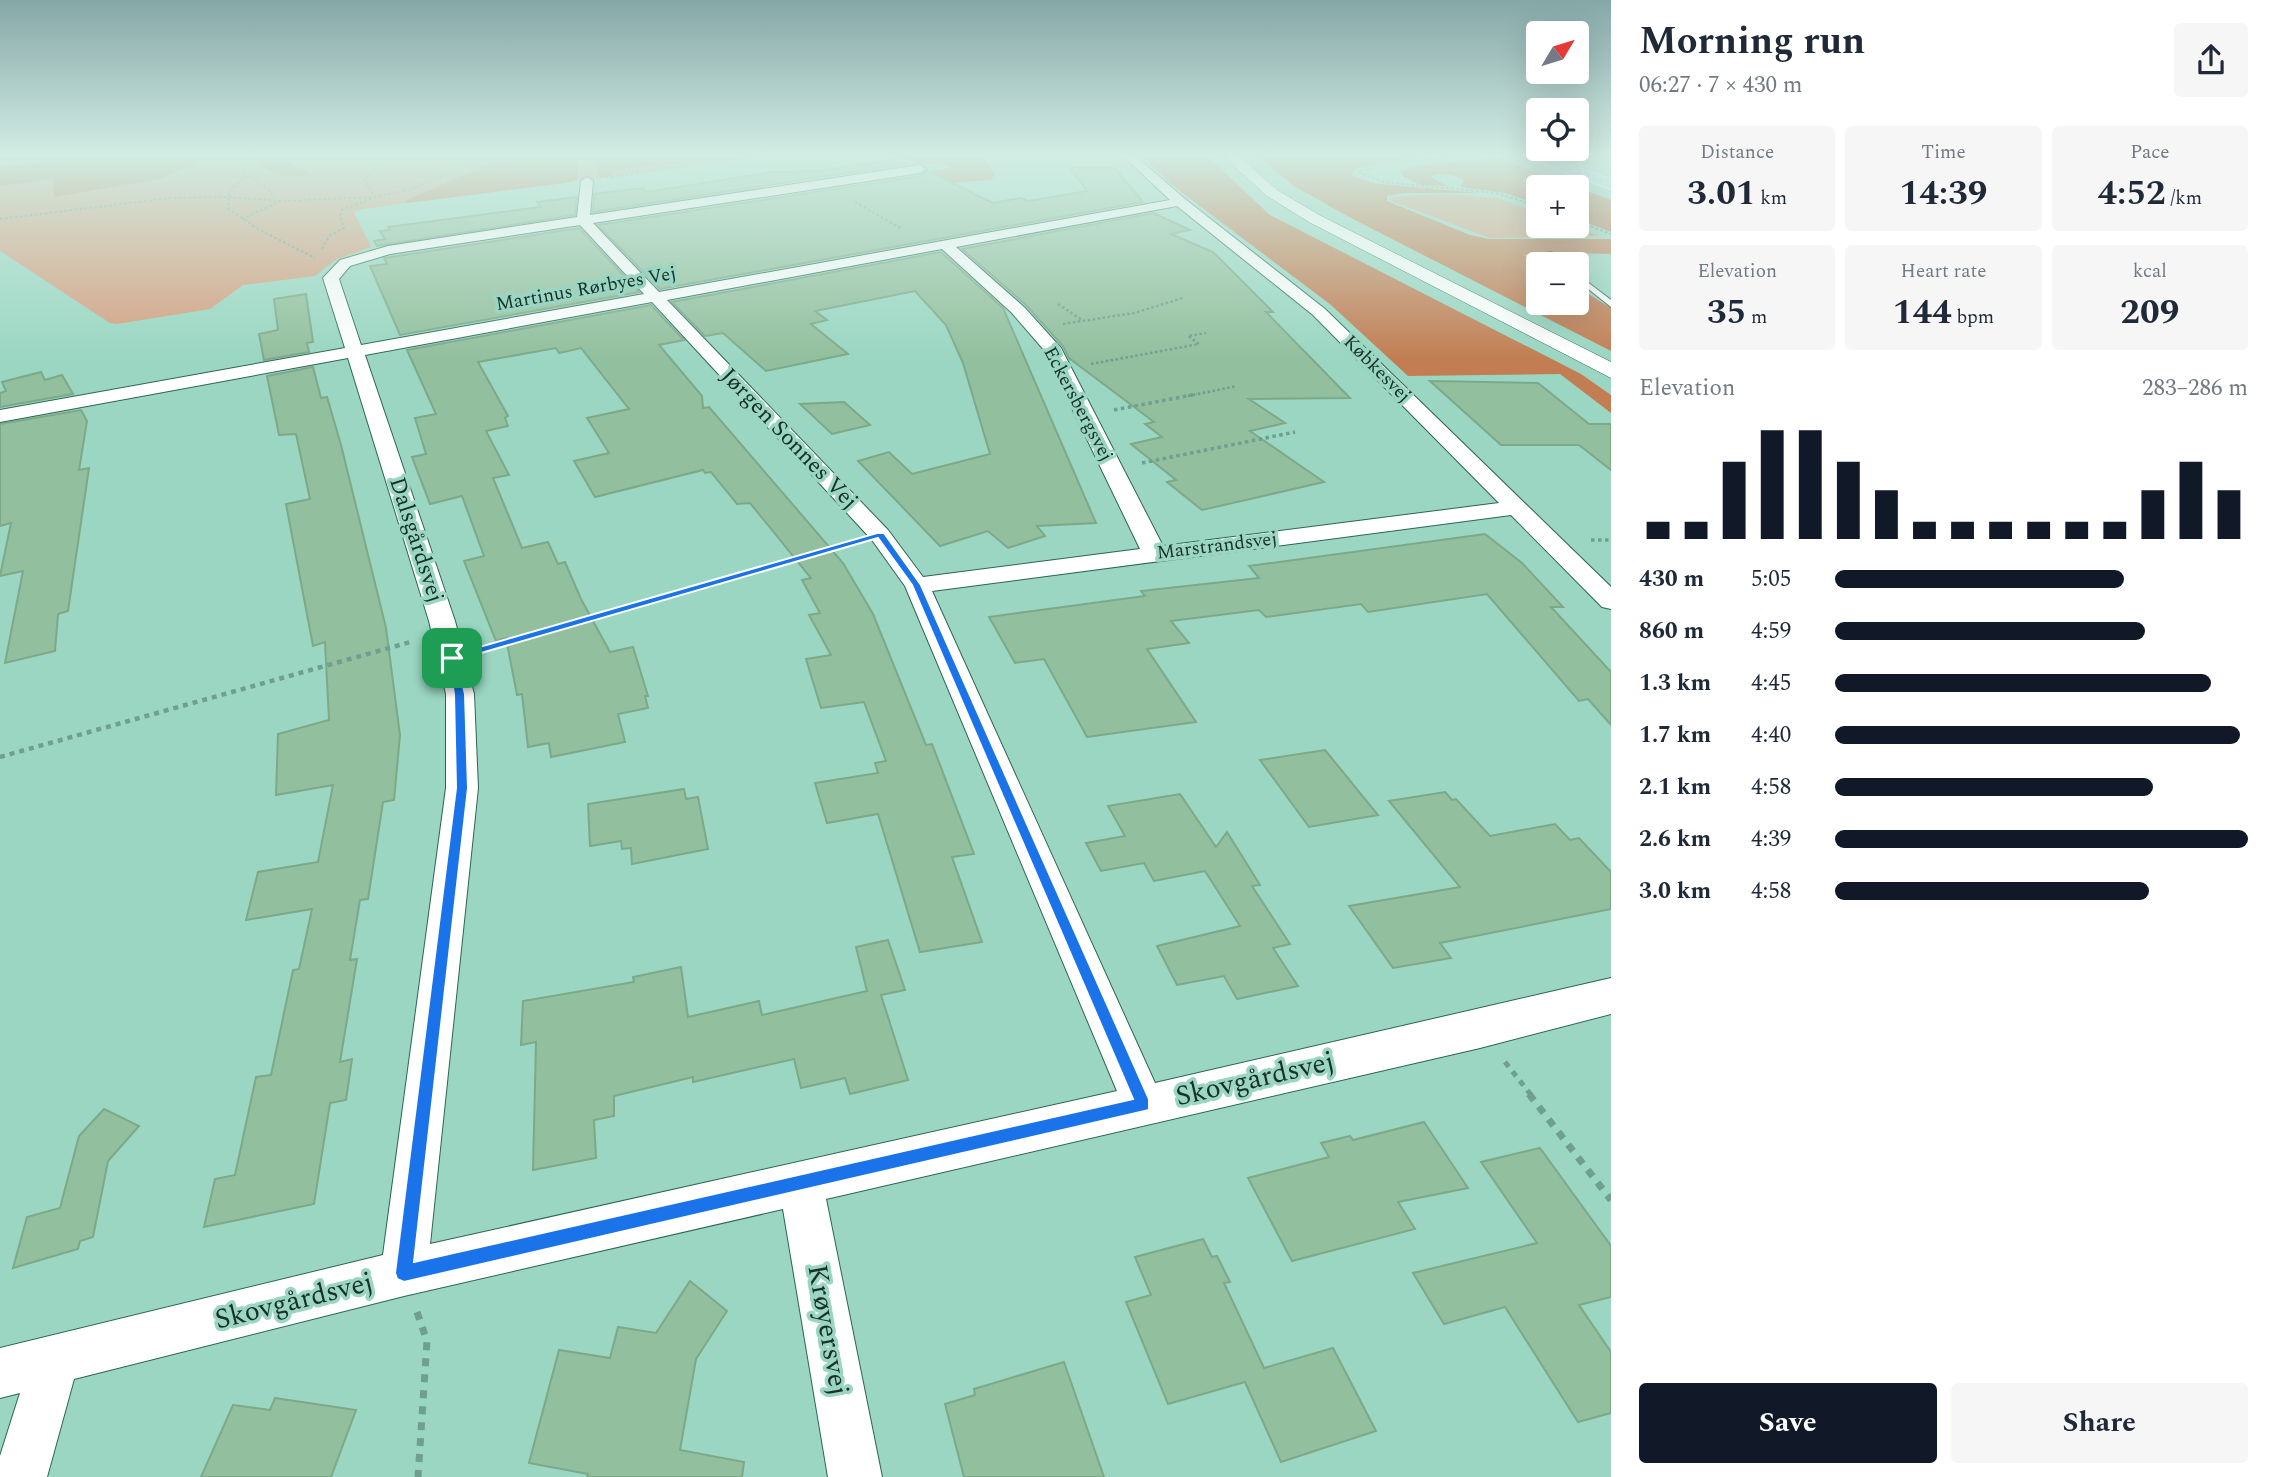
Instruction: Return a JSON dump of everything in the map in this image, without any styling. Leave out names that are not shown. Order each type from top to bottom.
[{"type":"street","name":"Dalsgårdsvej","points":[[404,1273],[462,788],[460,694],[449,645],[331,278],[345,263],[388,250],[564,223]]},
{"type":"street","name":"Jørgen Sonnes Vej","points":[[586,223],[880,535],[917,585],[1143,1104]]},
{"type":"street","name":"Martinus Rørbyes Vej","points":[[0,416],[1066,223]]},
{"type":"street","name":"Købkesvej","points":[[1206,223],[1318,312],[1611,601]]},
{"type":"street","points":[[1323,223],[1611,371]]},
{"type":"street","name":"Eckersbergsvej","points":[[940,246],[1035,328],[1052,348],[1155,554]]},
{"type":"street","name":"Marstrandsvej","points":[[917,585],[1517,508]]},
{"type":"street","name":"Skovgårdsvej","points":[[0,1373],[404,1273],[1480,1029],[1611,996]]},
{"type":"street","name":"Krøyersvej","points":[[801,1183],[855,1477]]},
{"type":"street","points":[[20,1477],[55,1360]]},
{"type":"lane","points":[[1589,286],[1611,304]]},
{"type":"path","points":[[243,223],[278,236],[317,259],[329,236],[344,228],[342,223]]},
{"type":"path","points":[[897,223],[940,246]]},
{"type":"path","points":[[1589,226],[1611,234]]},
{"type":"path","points":[[1035,328],[1134,313],[1183,298]]},
{"type":"path","points":[[1058,304],[1083,321]]},
{"type":"path","points":[[1062,369],[1199,344],[1188,336],[1206,333]]},
{"type":"path","points":[[1086,416],[1237,386]]},
{"type":"path","points":[[1109,463],[1169,459],[1294,432]]},
{"type":"path","points":[[0,757],[880,535]]},
{"type":"path","points":[[1603,541],[1611,540]]},
{"type":"path","points":[[1480,1029],[1611,1200]]},
{"type":"path","points":[[404,1273],[428,1341],[418,1477]]},
{"type":"shaded area","points":[[0,223],[359,223],[371,247],[337,259],[315,276],[243,285],[210,309],[117,324],[110,323],[0,251]]},
{"type":"shaded area","points":[[1222,223],[1286,223],[1581,374],[1611,395],[1611,413],[1560,374],[1408,376],[1331,305]]},
{"type":"shaded area","points":[[1361,223],[1441,223],[1470,235],[1489,239],[1611,239],[1611,254],[1526,252],[1526,308]]},
{"type":"shaded area","points":[[1450,223],[1526,223],[1526,237],[1490,238]]},
{"type":"shaded area","points":[[1589,223],[1611,223],[1611,232],[1589,224]]},
{"type":"shaded area","points":[[1589,294],[1611,308],[1611,351],[1541,315],[1589,315]]},
{"type":"building","points":[[419,223],[524,223],[377,246],[374,241],[385,239],[380,231],[390,230],[388,227]]},
{"type":"building","points":[[612,223],[1027,223],[660,289],[598,225]]},
{"type":"building","points":[[1100,223],[1175,223],[1190,230],[1171,234],[1213,252],[1273,312],[1266,312],[1350,398],[1249,399],[1285,423],[1250,431],[1324,482],[1202,510],[1167,482],[1176,480],[1131,444],[1162,437],[1145,424],[1154,422],[1069,358],[1063,346],[1026,305],[962,249]]},
{"type":"building","points":[[579,228],[639,292],[400,335],[370,266],[387,264],[384,258]]},
{"type":"building","points":[[941,252],[1003,308],[1096,523],[1037,526],[1045,536],[1008,548],[988,531],[940,546],[858,461],[889,452],[912,474],[990,454],[963,363],[946,325],[915,291],[815,311],[827,320],[811,324],[848,354],[766,371],[723,333],[705,336],[672,302]]},
{"type":"building","points":[[306,294],[313,342],[307,343],[309,352],[264,360],[259,334],[278,330],[274,299]]},
{"type":"building","points":[[651,305],[684,340],[659,345],[702,396],[703,408],[709,407],[843,563],[873,614],[926,745],[932,744],[974,854],[952,857],[982,942],[920,952],[878,814],[827,823],[815,783],[878,773],[875,763],[886,761],[864,702],[821,708],[806,659],[831,655],[809,615],[820,613],[802,580],[811,578],[750,503],[737,504],[711,472],[705,473],[703,470],[595,497],[574,461],[609,453],[587,418],[629,409],[581,348],[559,353],[556,348],[478,362],[508,416],[505,418],[508,426],[486,431],[509,475],[493,478],[522,548],[548,542],[558,564],[565,562],[581,599],[610,652],[633,647],[648,696],[645,696],[648,708],[618,714],[625,742],[551,757],[549,743],[528,747],[522,694],[517,695],[506,638],[496,641],[464,561],[484,556],[462,496],[430,504],[412,457],[426,454],[415,418],[436,414],[407,350]]},
{"type":"building","points":[[313,367],[321,398],[327,397],[341,445],[386,628],[400,735],[394,800],[383,802],[368,899],[360,900],[350,960],[357,959],[340,1062],[352,1059],[346,1100],[330,1103],[314,1204],[204,1227],[215,1179],[235,1175],[256,1077],[271,1075],[293,970],[299,969],[312,909],[246,920],[258,872],[318,862],[333,785],[276,795],[278,734],[329,720],[325,642],[313,646],[286,504],[310,499],[296,434],[279,435],[267,376]]},
{"type":"building","points":[[41,372],[45,380],[62,375],[73,394],[0,407],[0,393],[6,391],[2,382]]},
{"type":"building","points":[[1430,381],[1538,383],[1589,424],[1611,424],[1611,470],[1579,445],[1501,445]]},
{"type":"building","points":[[844,402],[870,425],[832,434],[800,404]]},
{"type":"building","points":[[81,410],[87,421],[79,470],[89,468],[68,611],[58,614],[55,651],[5,663],[23,571],[0,576],[11,523],[0,526],[0,424]]},
{"type":"building","points":[[1485,534],[1522,563],[1563,607],[1551,607],[1611,672],[1611,725],[1588,699],[1579,701],[1487,594],[1368,612],[1361,604],[1266,617],[1259,610],[1171,621],[1189,643],[1147,649],[1196,722],[1087,737],[1044,659],[1015,663],[989,617],[1145,596],[1141,591],[1259,578],[1249,566]]},
{"type":"building","points":[[1325,750],[1378,815],[1309,827],[1260,760]]},
{"type":"building","points":[[684,789],[686,799],[698,797],[708,849],[632,864],[631,848],[622,849],[621,841],[590,846],[588,804]]},
{"type":"building","points":[[1445,792],[1452,800],[1456,799],[1490,836],[1555,824],[1570,840],[1579,838],[1611,872],[1611,909],[1440,943],[1451,958],[1393,968],[1349,906],[1460,887],[1389,801]]},
{"type":"building","points":[[1180,794],[1216,847],[1227,832],[1260,885],[1252,886],[1290,944],[1273,948],[1298,986],[1237,999],[1224,976],[1177,985],[1157,946],[1240,926],[1205,871],[1154,881],[1144,863],[1101,871],[1086,843],[1125,836],[1108,806]]},
{"type":"building","points":[[888,940],[905,990],[881,995],[908,1080],[850,1094],[845,1078],[801,1088],[794,1059],[693,1082],[693,1077],[614,1096],[614,1116],[594,1120],[596,1158],[533,1170],[536,1042],[521,1045],[523,1001],[634,982],[633,977],[681,967],[688,1017],[759,1001],[762,1015],[867,991],[856,947]]},
{"type":"building","points":[[104,1109],[139,1126],[108,1161],[93,1237],[80,1241],[78,1249],[13,1268],[27,1217],[60,1208],[79,1136]]},
{"type":"building","points":[[1424,1122],[1468,1188],[1398,1202],[1415,1229],[1292,1261],[1248,1178],[1329,1157],[1321,1143],[1350,1136],[1353,1140]]},
{"type":"building","points":[[1540,1148],[1611,1246],[1611,1297],[1579,1305],[1611,1352],[1611,1413],[1578,1422],[1505,1307],[1444,1324],[1413,1273],[1537,1243],[1481,1162]]},
{"type":"building","points":[[1203,1239],[1212,1257],[1217,1256],[1230,1282],[1224,1283],[1264,1368],[1333,1348],[1376,1431],[1281,1462],[1245,1382],[1168,1404],[1126,1302],[1151,1295],[1135,1257]]},
{"type":"building","points":[[690,1281],[727,1311],[696,1359],[680,1450],[744,1462],[742,1477],[587,1477],[588,1474],[529,1463],[559,1350],[610,1358],[618,1327],[656,1333]]},
{"type":"building","points":[[1064,1362],[1104,1477],[964,1477],[945,1404],[975,1395],[974,1389]]},
{"type":"building","points":[[275,1398],[356,1410],[331,1477],[201,1477],[233,1405],[270,1410]]},
{"type":"route","points":[[880,535],[917,585],[1143,1104],[404,1273],[462,788],[460,694],[452,658],[880,535]]}]
